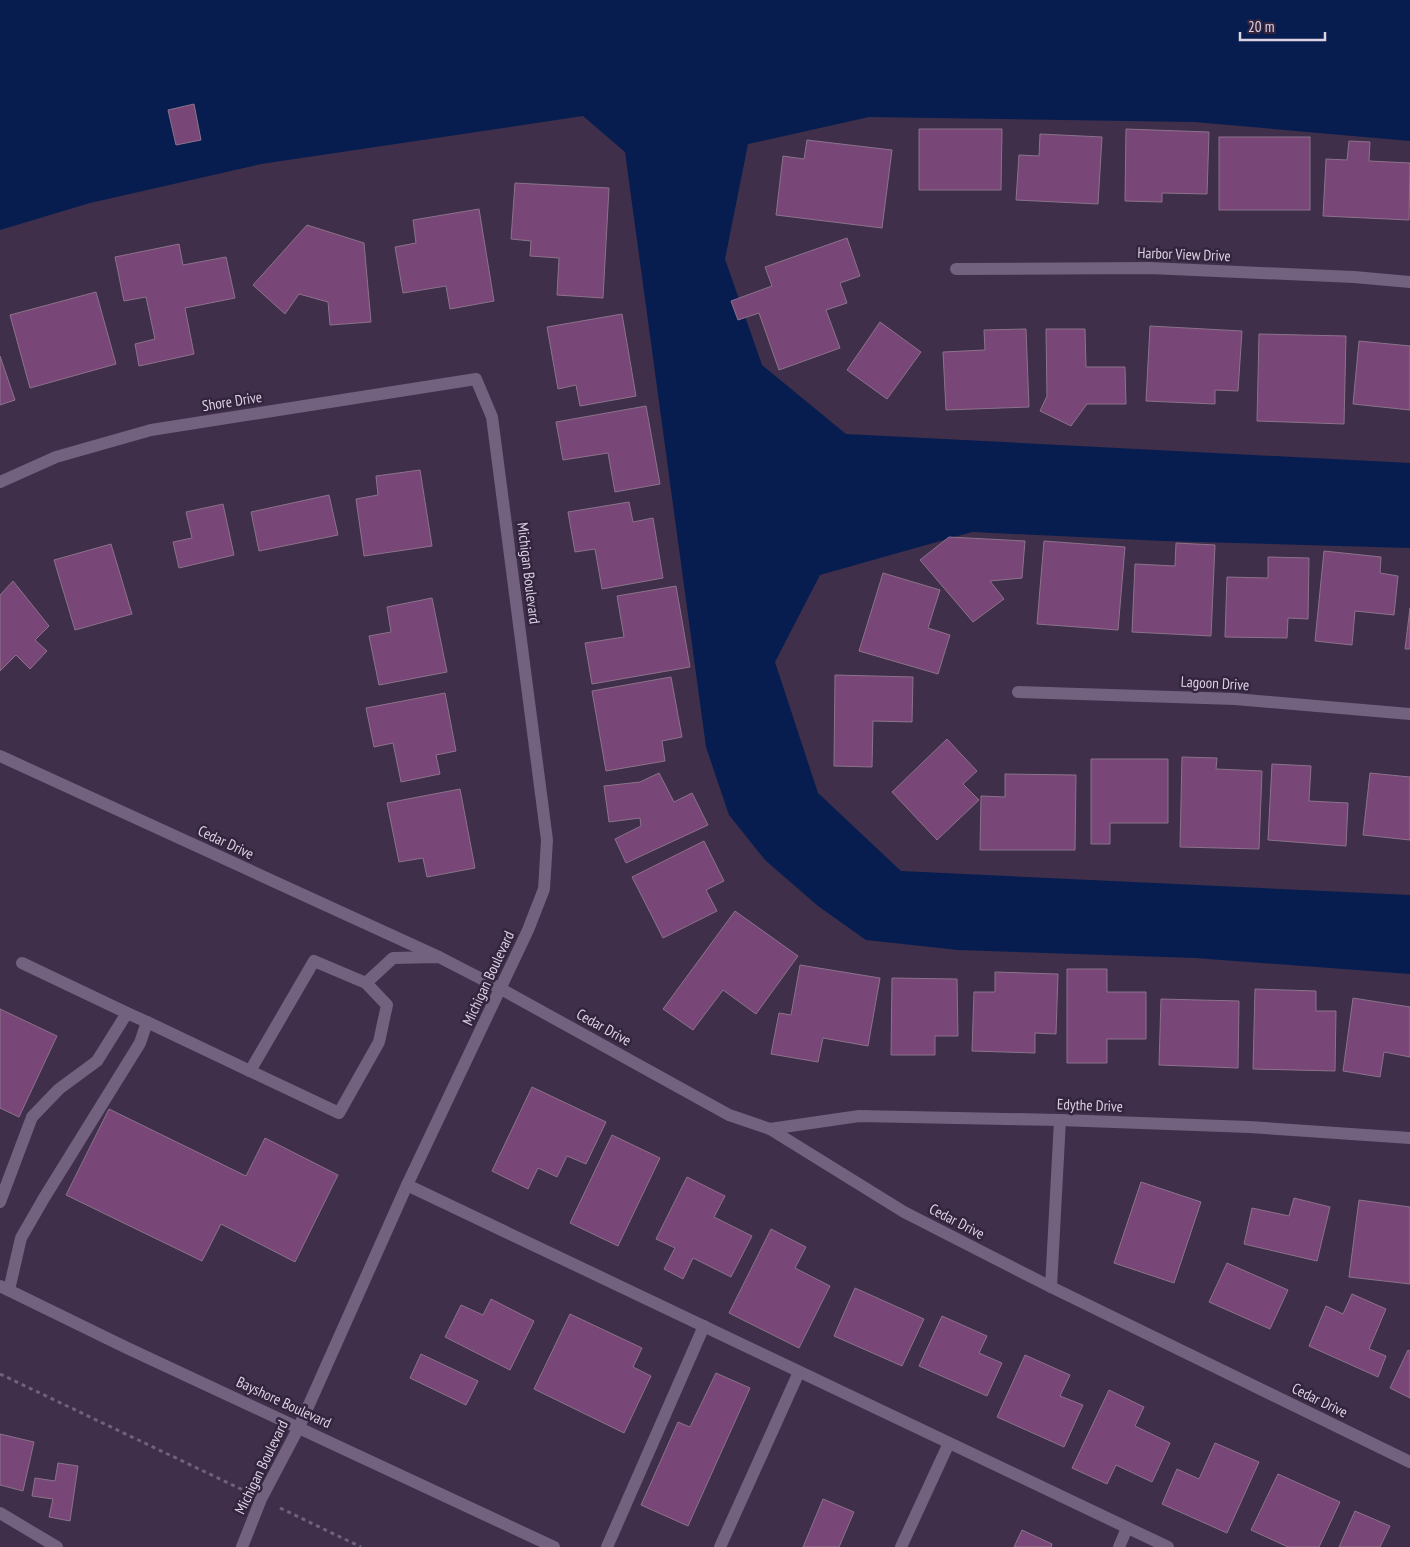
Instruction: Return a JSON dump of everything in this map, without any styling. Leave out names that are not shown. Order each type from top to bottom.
[{"type":"street","name":"Harbor View Drive","points":[[956,269],[1150,268],[1354,277],[1410,282]]},
{"type":"street","name":"Shore Drive","points":[[0,482],[56,457],[151,430],[476,379]]},
{"type":"street","name":"Michigan Boulevard","points":[[242,1547],[261,1499],[299,1427],[407,1185],[502,989],[544,889],[547,840],[492,416],[476,379]]},
{"type":"street","name":"Lagoon Drive","points":[[1018,692],[1235,699],[1410,714]]},
{"type":"street","name":"Cedar Drive","points":[[0,756],[439,957],[502,989],[729,1115],[770,1129],[904,1212],[1051,1287],[1410,1462]]},
{"type":"street","points":[[366,983],[393,958],[439,957]]},
{"type":"street","points":[[22,963],[339,1114],[379,1042],[387,1005],[366,983],[314,961],[250,1071]]},
{"type":"street","points":[[0,1202],[32,1117],[59,1089],[97,1061],[126,1013]]},
{"type":"street","points":[[5,1288],[21,1238],[140,1043],[147,1022]]},
{"type":"street","name":"Edythe Drive","points":[[770,1129],[859,1116],[1060,1120],[1249,1127],[1410,1138]]},
{"type":"street","points":[[1051,1287],[1060,1120]]},
{"type":"street","points":[[407,1185],[1168,1547]]},
{"type":"street","name":"Bayshore Boulevard","points":[[5,1288],[125,1347],[554,1547]]},
{"type":"street","points":[[606,1547],[704,1326]]},
{"type":"street","points":[[720,1547],[800,1372]]},
{"type":"street","points":[[901,1547],[949,1443]]},
{"type":"street","points":[[0,1514],[57,1547]]},
{"type":"street","points":[[1119,1547],[1128,1528]]},
{"type":"path","points":[[0,1374],[361,1547]]},
{"type":"water","points":[[0,0],[1410,0],[1410,141],[1194,122],[869,117],[748,144],[725,259],[762,365],[846,434],[1410,463],[1410,548],[1164,541],[972,532],[820,575],[775,662],[818,793],[901,871],[1410,895],[1410,974],[1195,958],[958,950],[866,940],[818,906],[765,860],[729,815],[706,747],[625,152],[583,116],[261,164],[90,203],[0,230]]},
{"type":"building","points":[[194,104],[201,140],[176,145],[168,110]]},
{"type":"building","points":[[919,129],[1002,129],[1001,190],[919,190]]},
{"type":"building","points":[[1126,129],[1209,132],[1207,194],[1162,193],[1162,202],[1125,201]]},
{"type":"building","points":[[1040,134],[1102,137],[1098,204],[1016,200],[1019,155],[1039,156]]},
{"type":"building","points":[[1219,137],[1310,137],[1310,210],[1219,210]]},
{"type":"building","points":[[807,140],[892,150],[882,228],[776,215],[783,156],[804,159]]},
{"type":"building","points":[[1349,141],[1370,142],[1369,161],[1410,163],[1409,220],[1323,216],[1326,159],[1347,160]]},
{"type":"building","points":[[515,183],[609,188],[603,298],[557,295],[559,258],[530,256],[531,241],[511,239]]},
{"type":"building","points":[[479,209],[494,301],[450,309],[446,286],[403,293],[395,247],[416,243],[413,220]]},
{"type":"building","points":[[307,225],[364,243],[371,322],[330,325],[328,302],[299,294],[285,314],[253,285]]},
{"type":"building","points":[[847,238],[860,276],[840,283],[847,303],[826,310],[840,348],[779,370],[759,313],[738,320],[731,301],[772,286],[765,267]]},
{"type":"building","points":[[179,244],[183,265],[226,257],[235,298],[185,308],[194,354],[139,366],[135,344],[155,339],[146,297],[124,301],[115,257]]},
{"type":"building","points":[[96,292],[116,364],[30,388],[10,315]]},
{"type":"building","points":[[622,314],[636,396],[580,406],[576,385],[558,389],[547,327]]},
{"type":"building","points":[[880,322],[921,352],[887,399],[847,370]]},
{"type":"building","points":[[1150,326],[1242,331],[1238,391],[1215,390],[1215,404],[1146,401]]},
{"type":"building","points":[[1026,329],[1029,407],[946,410],[943,352],[985,350],[984,330]]},
{"type":"building","points":[[1046,329],[1085,329],[1086,367],[1125,367],[1126,404],[1087,404],[1071,426],[1040,411],[1047,396]]},
{"type":"building","points":[[1259,334],[1346,336],[1344,424],[1257,421]]},
{"type":"building","points":[[1359,341],[1410,346],[1410,410],[1353,404]]},
{"type":"building","points":[[0,356],[15,400],[0,405]]},
{"type":"building","points":[[646,406],[660,484],[615,492],[608,453],[563,460],[556,422]]},
{"type":"building","points":[[420,470],[432,546],[364,556],[356,499],[378,495],[376,476]]},
{"type":"building","points":[[329,495],[338,535],[259,551],[251,512]]},
{"type":"building","points":[[629,502],[633,522],[653,518],[663,578],[602,589],[595,549],[575,552],[568,512]]},
{"type":"building","points":[[223,504],[234,555],[179,568],[173,542],[192,538],[186,512]]},
{"type":"building","points":[[949,537],[1025,541],[1022,578],[990,581],[1004,599],[973,622],[920,560]]},
{"type":"building","points":[[1044,541],[1125,547],[1118,630],[1037,624]]},
{"type":"building","points":[[1176,543],[1215,545],[1211,636],[1132,632],[1135,564],[1175,566]]},
{"type":"building","points":[[111,544],[132,614],[75,630],[54,560]]},
{"type":"building","points":[[1324,551],[1381,557],[1380,573],[1398,576],[1394,615],[1355,611],[1352,645],[1315,641]]},
{"type":"building","points":[[1268,557],[1309,558],[1308,619],[1288,618],[1287,638],[1225,637],[1227,577],[1268,578]]},
{"type":"building","points":[[883,573],[940,590],[928,628],[950,635],[938,674],[859,651]]},
{"type":"building","points":[[13,581],[49,626],[35,640],[47,651],[30,669],[16,655],[0,671],[0,595]]},
{"type":"building","points":[[676,586],[690,667],[592,684],[585,643],[624,637],[617,596]]},
{"type":"building","points":[[432,598],[447,672],[379,685],[369,636],[391,632],[387,607]]},
{"type":"building","points":[[1410,608],[1410,649],[1405,649]]},
{"type":"building","points":[[835,675],[913,677],[912,722],[873,721],[872,767],[834,766]]},
{"type":"building","points":[[671,677],[682,737],[662,741],[665,761],[606,771],[592,691]]},
{"type":"building","points":[[445,693],[456,751],[436,755],[440,774],[401,782],[393,743],[374,747],[366,708]]},
{"type":"building","points":[[947,739],[977,771],[963,784],[979,800],[937,840],[892,792]]},
{"type":"building","points":[[1182,757],[1217,758],[1216,769],[1262,771],[1259,849],[1180,847]]},
{"type":"building","points":[[1091,759],[1168,759],[1168,823],[1110,823],[1110,844],[1091,844]]},
{"type":"building","points":[[1272,764],[1311,766],[1309,801],[1348,803],[1346,846],[1268,840]]},
{"type":"building","points":[[659,773],[674,802],[692,793],[708,825],[626,863],[615,839],[641,826],[640,818],[609,822],[604,786],[640,782]]},
{"type":"building","points":[[1370,773],[1410,777],[1410,840],[1363,835]]},
{"type":"building","points":[[1005,774],[1076,775],[1075,850],[980,850],[981,796],[1005,797]]},
{"type":"building","points":[[460,789],[475,868],[427,877],[423,858],[399,862],[387,803]]},
{"type":"building","points":[[704,841],[724,881],[706,890],[717,911],[663,938],[632,877]]},
{"type":"building","points":[[735,911],[798,956],[756,1014],[723,990],[693,1030],[663,1009]]},
{"type":"building","points":[[800,965],[880,978],[868,1046],[823,1038],[818,1062],[771,1054],[779,1013],[791,1015]]},
{"type":"building","points":[[1067,969],[1107,969],[1107,992],[1146,992],[1146,1039],[1107,1039],[1107,1063],[1067,1063]]},
{"type":"building","points":[[995,972],[1058,974],[1056,1034],[1035,1033],[1035,1053],[972,1051],[974,992],[995,992]]},
{"type":"building","points":[[892,978],[957,979],[958,1036],[935,1036],[935,1055],[891,1055]]},
{"type":"building","points":[[1255,989],[1316,991],[1316,1011],[1336,1011],[1335,1071],[1253,1069]]},
{"type":"building","points":[[1353,998],[1410,1007],[1410,1057],[1384,1052],[1380,1077],[1343,1071]]},
{"type":"building","points":[[1161,999],[1239,1001],[1238,1068],[1159,1065]]},
{"type":"building","points":[[0,1009],[57,1036],[19,1117],[0,1108]]},
{"type":"building","points":[[532,1087],[606,1122],[586,1164],[567,1156],[557,1177],[538,1168],[528,1189],[492,1171]]},
{"type":"building","points":[[109,1109],[246,1176],[265,1138],[338,1175],[295,1262],[221,1224],[202,1261],[66,1195]]},
{"type":"building","points":[[612,1135],[660,1158],[618,1246],[570,1223]]},
{"type":"building","points":[[687,1177],[725,1196],[714,1217],[752,1236],[731,1277],[693,1258],[683,1279],[664,1269],[675,1248],[656,1239]]},
{"type":"building","points":[[1141,1182],[1201,1202],[1174,1283],[1114,1263]]},
{"type":"building","points":[[1294,1198],[1330,1207],[1317,1261],[1244,1244],[1252,1208],[1289,1216]]},
{"type":"building","points":[[1359,1200],[1410,1207],[1410,1284],[1349,1277]]},
{"type":"building","points":[[771,1229],[806,1247],[795,1268],[830,1286],[799,1348],[729,1313]]},
{"type":"building","points":[[1227,1263],[1288,1290],[1270,1329],[1209,1302]]},
{"type":"building","points":[[855,1288],[924,1319],[902,1366],[834,1336]]},
{"type":"building","points":[[1352,1294],[1386,1309],[1369,1349],[1386,1356],[1378,1377],[1309,1346],[1326,1306],[1343,1314]]},
{"type":"building","points":[[491,1299],[534,1321],[510,1370],[445,1337],[461,1305],[483,1315]]},
{"type":"building","points":[[570,1314],[642,1348],[633,1367],[651,1376],[624,1433],[534,1389]]},
{"type":"building","points":[[942,1316],[987,1336],[979,1353],[1002,1363],[987,1396],[919,1366]]},
{"type":"building","points":[[1408,1350],[1410,1351],[1410,1398],[1390,1388]]},
{"type":"building","points":[[421,1354],[478,1381],[466,1405],[410,1378]]},
{"type":"building","points":[[1025,1355],[1070,1375],[1060,1396],[1083,1405],[1064,1447],[997,1417]]},
{"type":"building","points":[[716,1373],[750,1388],[688,1526],[641,1505],[678,1422],[690,1427]]},
{"type":"building","points":[[1109,1390],[1144,1407],[1135,1426],[1170,1443],[1152,1482],[1116,1465],[1107,1484],[1072,1468]]},
{"type":"building","points":[[0,1434],[34,1442],[23,1491],[0,1485]]},
{"type":"building","points":[[1215,1443],[1259,1462],[1227,1533],[1162,1504],[1177,1469],[1199,1479]]},
{"type":"building","points":[[58,1463],[78,1466],[70,1521],[49,1517],[53,1499],[32,1496],[35,1478],[55,1481]]},
{"type":"building","points":[[1278,1474],[1340,1502],[1319,1547],[1288,1547],[1251,1530]]},
{"type":"building","points":[[823,1499],[854,1512],[839,1547],[803,1547]]},
{"type":"building","points":[[1355,1511],[1390,1526],[1380,1547],[1339,1547]]},
{"type":"building","points":[[1022,1530],[1052,1544],[1051,1547],[1014,1547]]}]
